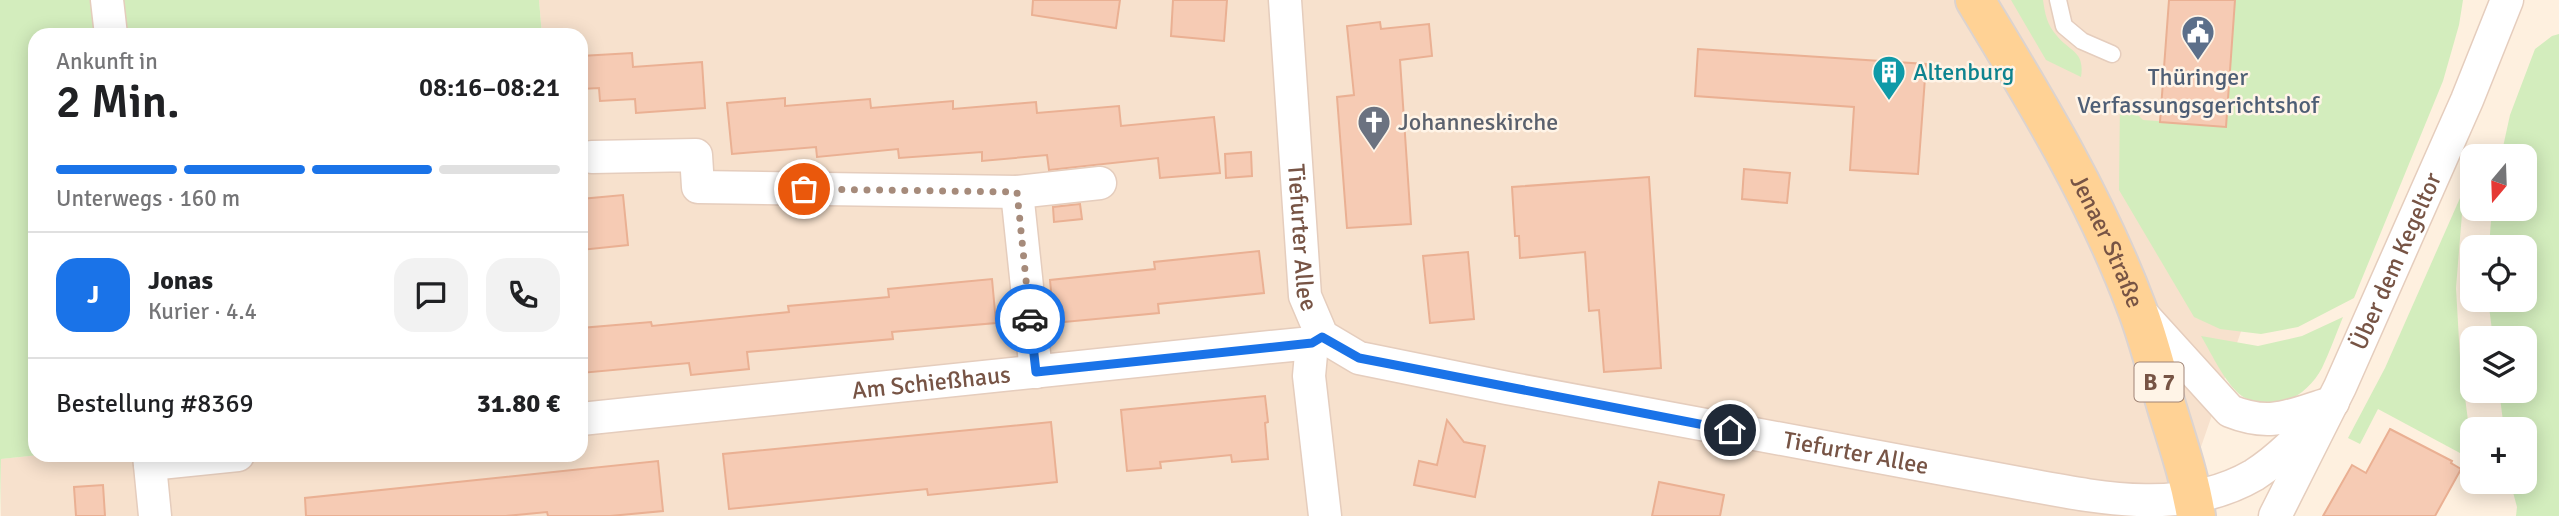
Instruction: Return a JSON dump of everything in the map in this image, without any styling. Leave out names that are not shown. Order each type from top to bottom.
[{"type":"main road","name":"Jenaer Straße","points":[[1975,0],[2061,145],[2104,229],[2138,309],[2195,508]]},
{"type":"street","points":[[107,0],[110,28]]},
{"type":"street","name":"Tiefurter Allee","points":[[1285,0],[1304,296],[1317,340],[1359,358],[2097,507],[2143,503],[2195,508]]},
{"type":"street","name":"Über dem Kegeltor","points":[[2275,516],[2333,402],[2512,1]]},
{"type":"street","points":[[593,157],[696,155],[698,187],[1017,192],[1100,183]]},
{"type":"street","points":[[1017,192],[1036,372]]},
{"type":"street","points":[[2138,309],[2230,411],[2249,419],[2264,420],[2285,418],[2333,402]]},
{"type":"street","points":[[1317,340],[1309,376],[1325,516]]},
{"type":"street","name":"Am Schießhaus","points":[[588,418],[1317,340]]},
{"type":"street","name":"Über dem Kegeltor","points":[[2195,508],[2253,476],[2284,452],[2333,402]]},
{"type":"street","points":[[150,462],[155,516]]},
{"type":"lane","points":[[2058,0],[2064,26],[2082,41],[2112,54]]},
{"type":"shaded area","points":[[539,0],[2356,0],[2177,516],[1,516],[1,459],[28,456],[28,462],[588,462],[588,28],[541,28]]},
{"type":"green space","points":[[0,0],[539,0],[541,28],[28,28],[28,456],[1,459],[0,516]]},
{"type":"green space","points":[[2011,0],[2043,0],[2051,28],[2079,57],[2081,77],[2046,60]]},
{"type":"green space","points":[[2235,0],[2463,0],[2459,25],[2443,81],[2354,298],[2298,327],[2261,334],[2220,329],[2194,317],[2119,190],[2120,97],[2143,120],[2226,126]]},
{"type":"green space","points":[[2559,34],[2559,516],[2516,516],[2514,494],[2537,494],[2537,417],[2502,417],[2501,403],[2537,403],[2537,326],[2491,326],[2490,312],[2537,312],[2537,235],[2490,235],[2491,221],[2538,220],[2538,144],[2504,144],[2510,115],[2535,49]]},
{"type":"green space","points":[[2460,198],[2461,221],[2456,288],[2460,403],[2466,403],[2468,417],[2460,417],[2460,453],[2378,409],[2360,444],[2348,438],[2385,368]]},
{"type":"green space","points":[[2343,317],[2316,378],[2299,394],[2278,404],[2256,403],[2238,393],[2226,379],[2201,336],[2258,346],[2302,336]]},
{"type":"building","points":[[1033,0],[1120,0],[1116,28],[1032,15]]},
{"type":"building","points":[[1173,0],[1227,0],[1224,41],[1171,36]]},
{"type":"building","points":[[2169,0],[2235,0],[2226,127],[2160,122]]},
{"type":"building","name":"Johanneskirche","points":[[1380,22],[1381,29],[1429,24],[1432,56],[1400,60],[1411,224],[1347,228],[1337,97],[1354,95],[1347,26]]},
{"type":"building","points":[[1698,49],[1926,64],[1918,174],[1850,170],[1854,107],[1695,96]]},
{"type":"building","points":[[632,53],[633,67],[702,62],[705,108],[636,113],[635,99],[600,101],[599,88],[588,89],[588,56]]},
{"type":"building","points":[[785,98],[785,106],[870,99],[871,108],[953,101],[953,109],[1036,102],[1037,113],[1119,106],[1121,126],[1214,117],[1220,173],[1160,178],[1158,158],[1049,170],[1047,155],[982,161],[982,152],[899,158],[898,149],[817,157],[816,147],[732,154],[727,103]]},
{"type":"building","points":[[1251,152],[1252,176],[1226,178],[1225,154]]},
{"type":"building","points":[[1744,169],[1790,173],[1787,203],[1742,199]]},
{"type":"building","points":[[1649,177],[1661,368],[1604,372],[1599,310],[1589,311],[1585,252],[1520,258],[1519,236],[1515,236],[1512,187]]},
{"type":"building","points":[[623,195],[628,245],[588,249],[588,198]]},
{"type":"building","points":[[1080,204],[1082,219],[1054,222],[1053,207]]},
{"type":"building","points":[[1259,251],[1264,293],[1158,304],[1159,313],[1054,323],[1050,280],[1155,269],[1154,262]]},
{"type":"building","points":[[1468,252],[1474,319],[1430,323],[1423,256]]},
{"type":"building","points":[[992,279],[996,323],[892,332],[893,339],[747,352],[749,369],[691,375],[689,363],[588,372],[588,327],[651,322],[652,326],[789,312],[788,306],[889,297],[888,289]]},
{"type":"building","points":[[1265,396],[1268,459],[1232,462],[1231,455],[1160,462],[1161,468],[1127,471],[1121,410]]},
{"type":"building","points":[[1447,420],[1464,442],[1485,446],[1475,497],[1414,485],[1419,461],[1437,465]]},
{"type":"building","points":[[1051,422],[1057,482],[928,495],[927,489],[729,509],[723,454]]},
{"type":"building","points":[[2390,429],[2452,461],[2451,463],[2460,468],[2435,516],[2323,516],[2352,465],[2366,473]]},
{"type":"building","points":[[658,461],[663,511],[610,516],[548,516],[547,512],[506,516],[306,516],[305,498]]},
{"type":"building","points":[[1659,482],[1724,495],[1720,516],[1652,516]]},
{"type":"building","points":[[103,485],[105,516],[76,516],[74,487]]},
{"type":"way so far","points":[[804,189],[1017,192],[1030,319]]},
{"type":"place","name":"Thüringer Verfassungsgerichtshof","points":[[2198,62]]},
{"type":"place","name":"Altenburg","points":[[1889,102]]},
{"type":"place","name":"Johanneskirche","points":[[1374,152]]},
{"type":"route","points":[[1030,319],[1036,372],[1272,348],[1312,343],[1322,337],[1359,358],[1730,430]]}]
